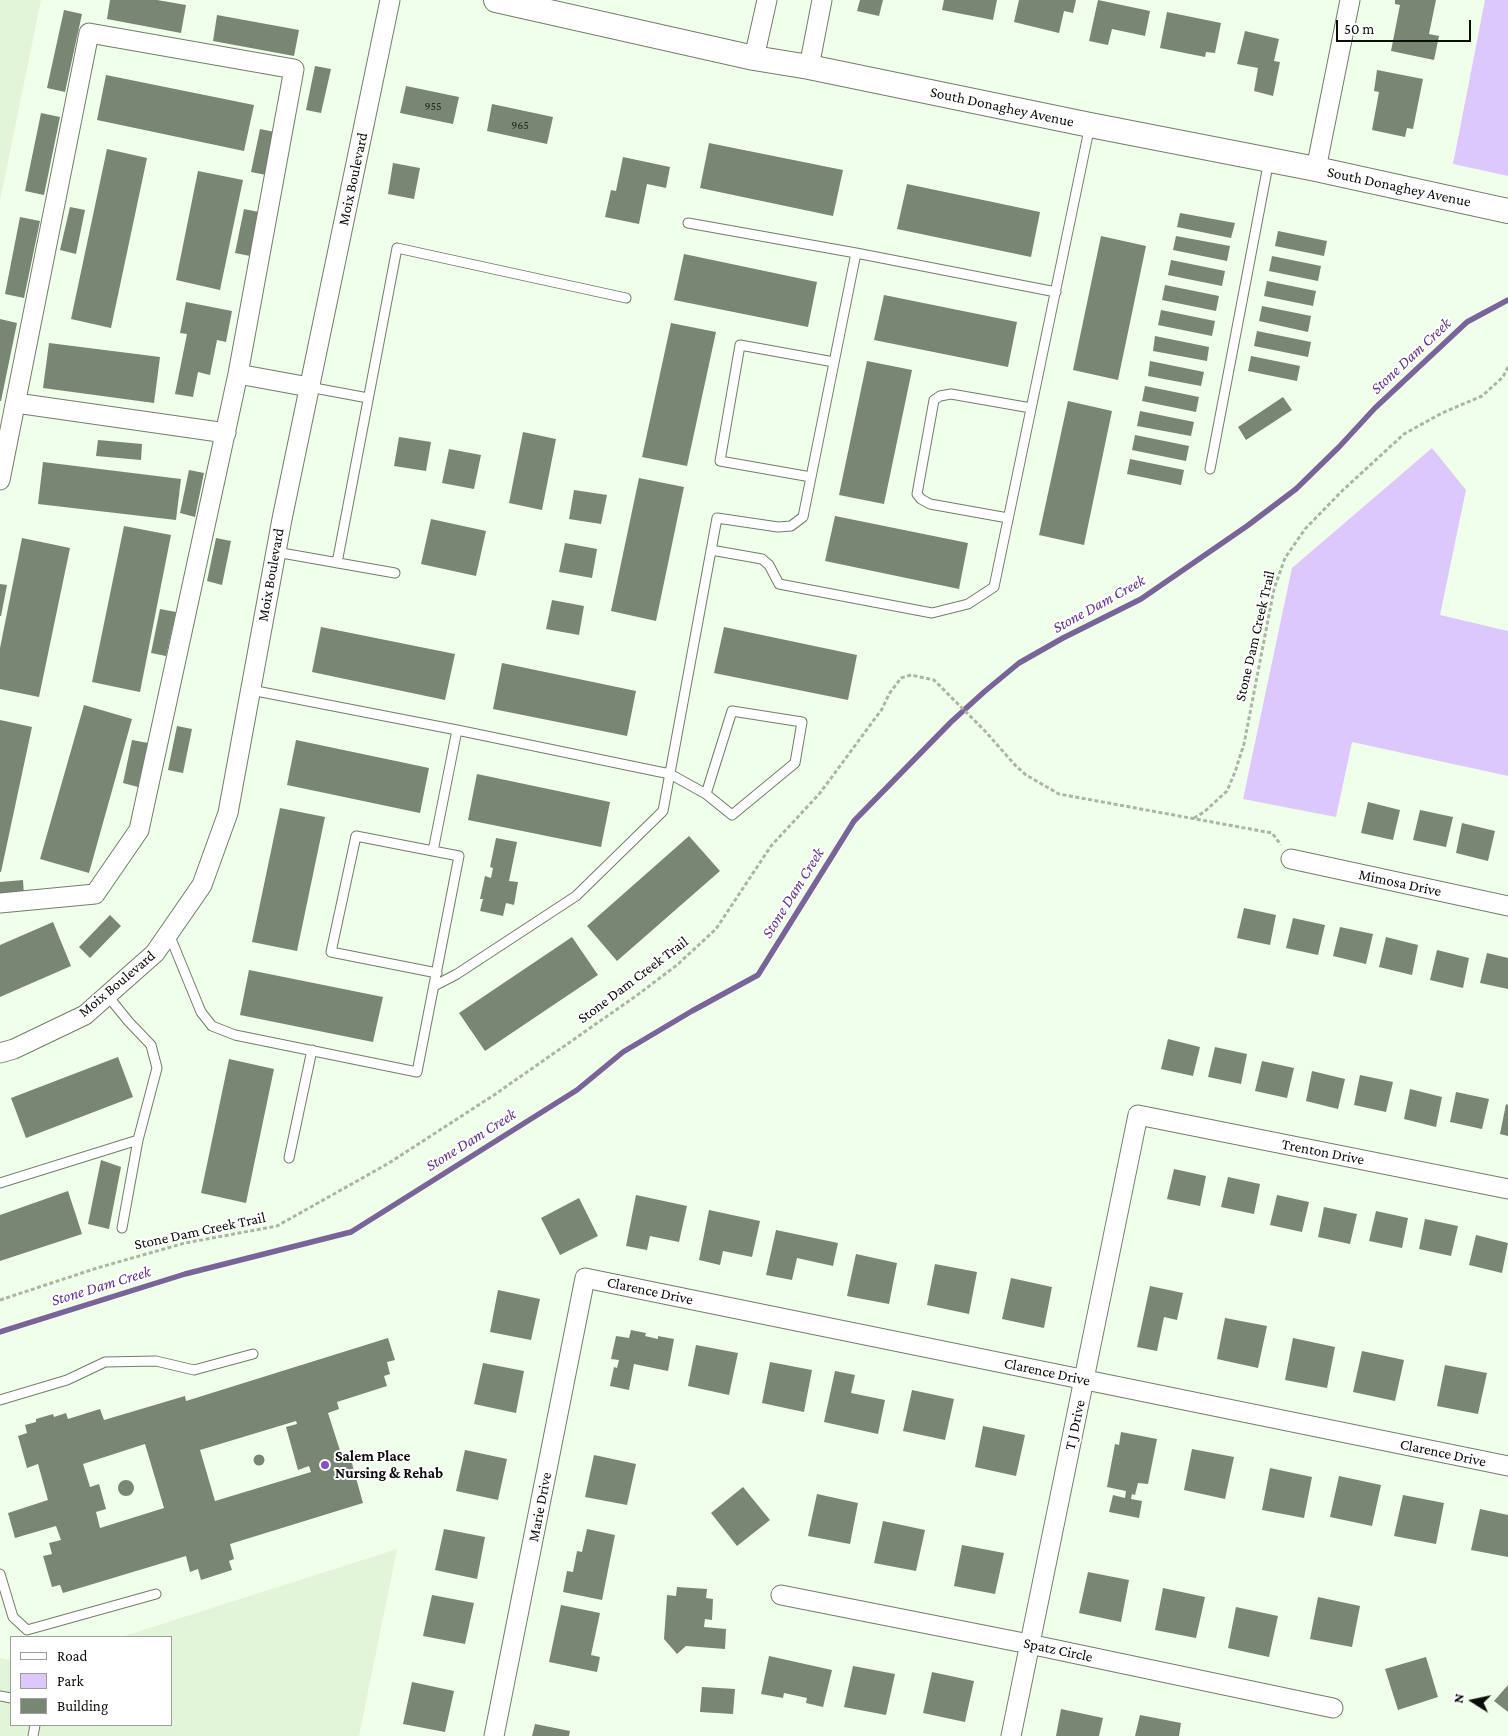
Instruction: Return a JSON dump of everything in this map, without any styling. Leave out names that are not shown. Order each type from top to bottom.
[{"type":"street","name":"Moix Boulevard","points":[[0,1053],[14,1049],[84,1015],[156,953],[202,885],[228,812],[276,552],[390,0]]},
{"type":"street","name":"South Donaghey Avenue","points":[[496,0],[754,58],[809,67],[1316,169],[1508,211]]},
{"type":"street","points":[[754,58],[767,0]]},
{"type":"street","points":[[809,67],[822,0]]},
{"type":"street","points":[[1316,169],[1350,0]]},
{"type":"street","points":[[0,480],[89,33],[294,69],[238,374],[139,830],[95,894],[0,903]]},
{"type":"street","points":[[238,374],[309,387]]},
{"type":"street","points":[[16,403],[226,432]]},
{"type":"street","name":"Mimosa Drive","points":[[1291,859],[1508,906]]},
{"type":"street","name":"Trenton Drive","points":[[1138,1115],[1508,1189]]},
{"type":"street","name":"T J Drive","points":[[1010,1736],[1138,1115]]},
{"type":"street","name":"Clarence Drive","points":[[585,1278],[1508,1466]]},
{"type":"street","name":"Marie Drive","points":[[494,1736],[585,1278]]},
{"type":"street","name":"Spatz Circle","points":[[781,1595],[1030,1644],[1333,1708]]},
{"type":"lane","points":[[711,550],[762,559],[768,565],[779,584],[932,613],[968,604],[994,587],[1090,125]]},
{"type":"lane","points":[[1210,469],[1269,160]]},
{"type":"lane","points":[[688,223],[1056,292]]},
{"type":"lane","points":[[337,562],[397,248],[626,298]]},
{"type":"lane","points":[[434,986],[457,974],[576,896],[663,811],[717,518],[778,527],[791,526],[802,517],[856,253]]},
{"type":"lane","points":[[811,478],[720,461],[740,345],[834,362]]},
{"type":"lane","points":[[309,387],[368,398]]},
{"type":"lane","points":[[1008,518],[930,504],[920,499],[917,494],[928,426],[934,400],[940,396],[951,394],[1031,408]]},
{"type":"lane","points":[[276,552],[395,572]]},
{"type":"lane","points":[[251,690],[670,774],[706,794],[732,815],[795,763],[802,722],[732,712],[706,794]]},
{"type":"lane","points":[[433,851],[457,730]]},
{"type":"lane","points":[[169,934],[200,1012],[212,1026],[235,1035],[417,1072],[459,856],[356,836],[331,952],[436,973]]},
{"type":"lane","points":[[107,995],[151,1045],[157,1068],[138,1140],[122,1228]]},
{"type":"lane","points":[[289,1158],[312,1050]]},
{"type":"lane","points":[[0,1183],[138,1140]]},
{"type":"lane","points":[[0,1400],[67,1380],[105,1362],[156,1361],[194,1370],[254,1354]]},
{"type":"lane","points":[[0,1574],[13,1617],[27,1630],[156,1594]]},
{"type":"path","name":"Stone Dam Creek Trail","points":[[1194,818],[1227,792],[1244,744],[1274,589],[1285,558],[1305,529],[1342,491],[1404,434],[1442,413],[1482,396],[1503,377],[1508,367]]},
{"type":"path","name":"Stone Dam Creek Trail","points":[[0,1300],[97,1268],[185,1243],[277,1226],[389,1163],[494,1095],[636,996],[677,965],[716,929],[771,846],[820,793],[882,709],[889,694],[901,678],[911,675],[934,680],[1026,775],[1059,794],[1272,833],[1291,859]]},
{"type":"shaded area","points":[[0,0],[41,0],[0,201]]},
{"type":"shaded area","points":[[397,1549],[359,1736],[0,1736],[0,1658],[10,1660],[10,1726],[172,1726],[172,1636],[124,1636]]},
{"type":"green space","points":[[1485,0],[1508,0],[1508,176],[1453,164]]},
{"type":"green space","points":[[1432,448],[1466,490],[1440,615],[1508,631],[1508,776],[1352,742],[1336,817],[1243,799],[1292,568]]},
{"type":"building","points":[[110,0],[157,0],[186,5],[181,33],[107,19]]},
{"type":"building","points":[[860,0],[883,0],[879,16],[857,11]]},
{"type":"building","points":[[944,0],[997,0],[993,20],[942,10]]},
{"type":"building","points":[[1019,0],[1076,0],[1073,13],[1064,11],[1059,33],[1014,22]]},
{"type":"building","points":[[1098,0],[1150,11],[1145,36],[1112,29],[1108,45],[1089,41]]},
{"type":"building","points":[[1395,0],[1436,0],[1429,34],[1439,36],[1434,60],[1391,51],[1400,5],[1395,4]]},
{"type":"building","points":[[64,10],[82,14],[65,92],[47,88]]},
{"type":"building","points":[[1167,12],[1221,23],[1215,53],[1206,52],[1205,57],[1160,48]]},
{"type":"building","points":[[217,15],[299,30],[294,56],[213,41]]},
{"type":"building","points":[[1245,31],[1279,39],[1274,61],[1280,62],[1273,96],[1254,91],[1258,68],[1237,64]]},
{"type":"building","points":[[315,66],[331,69],[321,113],[306,110]]},
{"type":"building","points":[[1377,70],[1423,79],[1413,129],[1407,128],[1405,137],[1372,130],[1379,92],[1374,91]]},
{"type":"building","points":[[106,75],[254,105],[244,151],[97,120]]},
{"type":"building","points":[[406,86],[459,97],[453,124],[400,113]]},
{"type":"building","points":[[492,104],[553,117],[547,144],[487,131]]},
{"type":"building","points":[[41,113],[60,117],[44,195],[25,191]]},
{"type":"building","points":[[260,129],[275,132],[266,175],[251,172]]},
{"type":"building","points":[[709,143],[843,170],[833,216],[700,188]]},
{"type":"building","points":[[107,149],[147,158],[111,328],[71,319]]},
{"type":"building","points":[[623,157],[670,167],[666,188],[647,184],[639,224],[605,217],[611,190],[616,191]]},
{"type":"building","points":[[393,163],[420,168],[414,199],[388,194]]},
{"type":"building","points":[[198,171],[243,180],[220,290],[176,280]]},
{"type":"building","points":[[907,184],[1040,212],[1031,257],[897,229]]},
{"type":"building","points":[[70,207],[85,210],[76,254],[60,250]]},
{"type":"building","points":[[244,209],[259,212],[250,256],[235,253]]},
{"type":"building","points":[[1180,213],[1235,223],[1231,238],[1177,227]]},
{"type":"building","points":[[20,217],[40,221],[24,298],[5,294]]},
{"type":"building","points":[[1278,231],[1327,241],[1324,256],[1275,246]]},
{"type":"building","points":[[1101,236],[1146,246],[1118,380],[1073,370]]},
{"type":"building","points":[[1176,236],[1230,246],[1227,261],[1173,250]]},
{"type":"building","points":[[684,254],[817,282],[808,327],[674,300]]},
{"type":"building","points":[[1272,256],[1321,266],[1318,281],[1269,271]]},
{"type":"building","points":[[1171,260],[1225,271],[1222,286],[1168,275]]},
{"type":"building","points":[[1267,281],[1316,291],[1313,306],[1264,296]]},
{"type":"building","points":[[1165,285],[1219,296],[1216,311],[1162,300]]},
{"type":"building","points":[[884,295],[1017,322],[1008,367],[874,340]]},
{"type":"building","points":[[186,302],[232,311],[226,342],[217,340],[210,375],[198,372],[193,397],[175,394],[187,334],[180,333]]},
{"type":"building","points":[[1262,306],[1311,316],[1308,332],[1259,321]]},
{"type":"building","points":[[1161,310],[1215,321],[1212,336],[1158,325]]},
{"type":"building","points":[[0,319],[17,323],[1,401],[0,401]]},
{"type":"building","points":[[671,323],[716,332],[687,466],[642,457]]},
{"type":"building","points":[[1257,331],[1311,342],[1308,357],[1254,346]]},
{"type":"building","points":[[1155,336],[1209,347],[1207,361],[1153,351]]},
{"type":"building","points":[[49,343],[160,357],[154,403],[43,388]]},
{"type":"building","points":[[1251,356],[1300,366],[1297,381],[1248,371]]},
{"type":"building","points":[[867,361],[912,370],[884,504],[839,495]]},
{"type":"building","points":[[1150,361],[1204,372],[1201,386],[1148,376]]},
{"type":"building","points":[[1145,386],[1199,397],[1196,412],[1142,401]]},
{"type":"building","points":[[1283,397],[1292,410],[1246,440],[1238,427]]},
{"type":"building","points":[[1068,401],[1112,411],[1084,545],[1039,535]]},
{"type":"building","points":[[1140,411],[1194,422],[1191,436],[1137,426]]},
{"type":"building","points":[[523,432],[556,439],[542,510],[509,503]]},
{"type":"building","points":[[1135,435],[1189,446],[1186,461],[1132,450]]},
{"type":"building","points":[[399,437],[431,442],[426,471],[394,466]]},
{"type":"building","points":[[98,440],[142,444],[141,460],[96,456]]},
{"type":"building","points":[[449,449],[481,455],[474,489],[442,483]]},
{"type":"building","points":[[1130,459],[1184,470],[1181,485],[1127,474]]},
{"type":"building","points":[[43,462],[181,479],[176,520],[38,504]]},
{"type":"building","points":[[189,470],[204,473],[195,517],[180,513]]},
{"type":"building","points":[[639,478],[684,487],[656,621],[611,611]]},
{"type":"building","points":[[574,490],[607,495],[601,524],[569,519]]},
{"type":"building","points":[[835,516],[968,543],[959,589],[825,561]]},
{"type":"building","points":[[431,519],[486,531],[476,576],[421,564]]},
{"type":"building","points":[[124,526],[171,535],[140,692],[92,682]]},
{"type":"building","points":[[22,538],[70,548],[39,697],[0,689],[0,648]]},
{"type":"building","points":[[216,538],[231,541],[222,585],[207,581]]},
{"type":"building","points":[[565,543],[597,549],[592,578],[559,572]]},
{"type":"building","points":[[0,584],[7,585],[1,616],[0,616]]},
{"type":"building","points":[[552,600],[584,606],[579,635],[546,629]]},
{"type":"building","points":[[160,609],[176,612],[166,656],[151,653]]},
{"type":"building","points":[[321,627],[455,654],[445,700],[312,672]]},
{"type":"building","points":[[724,627],[857,655],[848,700],[714,673]]},
{"type":"building","points":[[502,663],[636,691],[627,736],[493,709]]},
{"type":"building","points":[[84,705],[132,719],[89,873],[40,859]]},
{"type":"building","points":[[0,720],[32,727],[1,872],[0,872]]},
{"type":"building","points":[[177,726],[192,729],[183,773],[168,770]]},
{"type":"building","points":[[132,740],[148,743],[138,787],[123,783]]},
{"type":"building","points":[[296,740],[429,768],[420,813],[287,785]]},
{"type":"building","points":[[477,774],[610,802],[601,847],[468,820]]},
{"type":"building","points":[[1368,802],[1400,810],[1393,840],[1361,833]]},
{"type":"building","points":[[280,808],[325,817],[297,951],[252,942]]},
{"type":"building","points":[[1420,810],[1453,817],[1446,847],[1413,840]]},
{"type":"building","points":[[1462,823],[1495,831],[1488,861],[1456,853]]},
{"type":"building","points":[[689,836],[720,871],[617,961],[587,926]]},
{"type":"building","points":[[496,838],[517,842],[509,881],[518,882],[514,905],[506,903],[503,916],[480,911],[483,899],[480,899],[485,876],[491,878],[493,868],[490,867]]},
{"type":"building","points":[[23,880],[24,896],[0,898],[0,882]]},
{"type":"building","points":[[1244,908],[1276,915],[1270,945],[1237,938]]},
{"type":"building","points":[[110,915],[121,926],[90,958],[79,947]]},
{"type":"building","points":[[1293,918],[1325,925],[1318,955],[1286,948]]},
{"type":"building","points":[[53,922],[71,966],[0,997],[0,945]]},
{"type":"building","points":[[1340,927],[1373,934],[1366,964],[1333,956]]},
{"type":"building","points":[[572,937],[598,975],[485,1051],[459,1013]]},
{"type":"building","points":[[1386,937],[1418,945],[1412,975],[1379,967]]},
{"type":"building","points":[[1437,950],[1469,958],[1463,988],[1430,980]]},
{"type":"building","points":[[1487,953],[1508,958],[1508,989],[1480,983]]},
{"type":"building","points":[[249,970],[383,997],[373,1042],[240,1015]]},
{"type":"building","points":[[1168,1039],[1200,1047],[1193,1076],[1161,1069]]},
{"type":"building","points":[[1215,1047],[1247,1054],[1241,1084],[1208,1077]]},
{"type":"building","points":[[118,1057],[133,1097],[26,1138],[11,1098]]},
{"type":"building","points":[[229,1059],[274,1069],[246,1203],[201,1193]]},
{"type":"building","points":[[1262,1061],[1294,1068],[1287,1098],[1255,1091]]},
{"type":"building","points":[[1312,1071],[1345,1079],[1338,1109],[1306,1101]]},
{"type":"building","points":[[1360,1075],[1393,1082],[1386,1112],[1354,1105]]},
{"type":"building","points":[[1410,1089],[1442,1097],[1436,1127],[1404,1119]]},
{"type":"building","points":[[1456,1092],[1489,1099],[1482,1129],[1450,1122]]},
{"type":"building","points":[[1506,1104],[1508,1105],[1508,1136],[1500,1134]]},
{"type":"building","points":[[101,1160],[121,1167],[109,1229],[88,1224]]},
{"type":"building","points":[[1174,1169],[1206,1176],[1200,1206],[1167,1199]]},
{"type":"building","points":[[1228,1177],[1260,1184],[1254,1214],[1221,1207]]},
{"type":"building","points":[[68,1191],[82,1234],[0,1261],[0,1215]]},
{"type":"building","points":[[636,1195],[687,1206],[679,1242],[650,1236],[647,1250],[626,1246]]},
{"type":"building","points":[[1277,1195],[1309,1202],[1302,1232],[1270,1225]]},
{"type":"building","points":[[579,1198],[598,1236],[560,1255],[541,1218]]},
{"type":"building","points":[[1324,1207],[1357,1214],[1350,1244],[1318,1237]]},
{"type":"building","points":[[709,1210],[760,1221],[752,1257],[723,1251],[720,1265],[699,1260]]},
{"type":"building","points":[[1376,1211],[1408,1218],[1402,1248],[1369,1241]]},
{"type":"building","points":[[1425,1219],[1458,1226],[1451,1256],[1419,1249]]},
{"type":"building","points":[[776,1230],[838,1243],[833,1266],[797,1258],[792,1280],[766,1275]]},
{"type":"building","points":[[1476,1235],[1508,1243],[1502,1273],[1469,1265]]},
{"type":"building","points":[[856,1254],[897,1263],[889,1304],[847,1296]]},
{"type":"building","points":[[935,1264],[977,1272],[969,1314],[927,1305]]},
{"type":"building","points":[[1011,1278],[1052,1287],[1044,1328],[1002,1319]]},
{"type":"building","points":[[1150,1286],[1183,1293],[1177,1320],[1164,1317],[1157,1351],[1137,1347]]},
{"type":"building","points":[[498,1290],[540,1299],[531,1340],[490,1332]]},
{"type":"building","points":[[1225,1318],[1267,1326],[1258,1368],[1217,1359]]},
{"type":"building","points":[[631,1330],[646,1333],[645,1336],[658,1339],[658,1336],[674,1339],[668,1371],[634,1364],[629,1390],[610,1386],[614,1367],[617,1368],[619,1360],[611,1359],[616,1336],[629,1338]]},
{"type":"building","name":"Salem Place Nursing & Rehab","points":[[388,1338],[395,1360],[387,1362],[390,1374],[384,1376],[387,1386],[337,1402],[339,1409],[328,1413],[344,1463],[351,1460],[363,1503],[230,1544],[234,1559],[229,1561],[232,1570],[201,1580],[198,1569],[190,1572],[186,1556],[63,1593],[60,1585],[52,1587],[43,1556],[52,1554],[49,1543],[61,1540],[56,1526],[15,1538],[8,1513],[48,1500],[38,1464],[27,1468],[18,1436],[27,1433],[25,1425],[36,1422],[36,1419],[53,1414],[54,1417],[66,1413],[68,1419],[100,1409],[104,1420],[185,1396],[186,1401]],"holes":[[[296,1421],[297,1424],[286,1427],[298,1470],[309,1466],[311,1472],[215,1501],[200,1450]],[[145,1444],[164,1508],[100,1528],[96,1512],[106,1509],[99,1484],[90,1487],[83,1464]]]},
{"type":"building","points":[[1293,1338],[1335,1347],[1327,1388],[1285,1380]]},
{"type":"building","points":[[696,1345],[738,1353],[729,1395],[688,1386]]},
{"type":"building","points":[[1362,1351],[1404,1360],[1395,1401],[1353,1392]]},
{"type":"building","points":[[770,1362],[812,1370],[804,1412],[762,1403]]},
{"type":"building","points":[[483,1363],[524,1371],[516,1413],[474,1404]]},
{"type":"building","points":[[1445,1365],[1487,1373],[1478,1414],[1437,1406]]},
{"type":"building","points":[[835,1371],[855,1375],[851,1393],[885,1400],[878,1434],[824,1422]]},
{"type":"building","points":[[912,1390],[954,1399],[945,1440],[903,1431]]},
{"type":"building","points":[[983,1426],[1025,1435],[1016,1476],[975,1467]]},
{"type":"building","points":[[1121,1432],[1157,1439],[1148,1484],[1138,1483],[1135,1495],[1132,1494],[1131,1499],[1142,1501],[1139,1518],[1109,1512],[1113,1495],[1125,1498],[1126,1491],[1107,1487],[1115,1444],[1119,1445]]},
{"type":"building","points":[[1192,1449],[1234,1457],[1225,1499],[1184,1490]]},
{"type":"building","points":[[465,1450],[507,1459],[498,1500],[456,1491]]},
{"type":"building","points":[[259,1454],[265,1460],[259,1466],[253,1460]]},
{"type":"building","points":[[594,1455],[636,1464],[627,1505],[585,1497]]},
{"type":"building","points":[[1270,1468],[1312,1477],[1304,1518],[1262,1510]]},
{"type":"building","points":[[1339,1476],[1381,1485],[1372,1526],[1330,1517]]},
{"type":"building","points":[[123,1480],[129,1480],[134,1485],[132,1494],[123,1496],[118,1491],[118,1485]]},
{"type":"building","points":[[743,1487],[770,1520],[737,1546],[711,1513]]},
{"type":"building","points":[[817,1494],[858,1503],[850,1544],[808,1536]]},
{"type":"building","points":[[1403,1495],[1444,1503],[1436,1544],[1394,1536]]},
{"type":"building","points":[[1480,1509],[1508,1515],[1508,1557],[1471,1550]]},
{"type":"building","points":[[883,1521],[925,1530],[916,1571],[874,1563]]},
{"type":"building","points":[[444,1529],[485,1537],[477,1579],[435,1570]]},
{"type":"building","points":[[587,1529],[615,1535],[602,1600],[563,1592],[567,1571],[573,1572],[577,1551],[582,1552]]},
{"type":"building","points":[[962,1545],[1004,1553],[995,1594],[954,1586]]},
{"type":"building","points":[[1088,1572],[1129,1580],[1121,1622],[1079,1613]]},
{"type":"building","points":[[677,1587],[707,1589],[706,1598],[713,1599],[712,1620],[705,1619],[704,1627],[726,1629],[725,1649],[686,1646],[677,1654],[664,1639],[667,1595],[676,1596]]},
{"type":"building","points":[[1163,1588],[1205,1597],[1196,1638],[1155,1630]]},
{"type":"building","points":[[432,1595],[474,1603],[465,1644],[423,1636]]},
{"type":"building","points":[[1318,1597],[1360,1606],[1352,1647],[1310,1639]]},
{"type":"building","points":[[561,1605],[600,1613],[591,1655],[600,1657],[597,1672],[549,1662]]},
{"type":"building","points":[[1236,1607],[1278,1616],[1269,1657],[1228,1648]]},
{"type":"building","points":[[769,1656],[832,1670],[823,1707],[806,1703],[807,1698],[784,1693],[783,1698],[761,1694]]},
{"type":"building","points":[[1426,1657],[1438,1697],[1398,1710],[1385,1669]]},
{"type":"building","points":[[853,1666],[895,1674],[886,1715],[844,1707]]},
{"type":"building","points":[[932,1672],[974,1681],[965,1722],[923,1713]]},
{"type":"building","points":[[412,1682],[454,1691],[445,1732],[403,1724]]},
{"type":"building","points":[[1508,1685],[1508,1712],[1494,1701]]},
{"type":"building","points":[[702,1687],[735,1689],[733,1714],[700,1712]]},
{"type":"building","points":[[1061,1709],[1103,1718],[1099,1736],[1056,1736]]},
{"type":"building","points":[[1140,1715],[1181,1723],[1179,1736],[1135,1736]]},
{"type":"building","points":[[535,1724],[570,1731],[569,1736],[532,1736]]},
{"type":"waterway","name":"Stone Dam Creek","points":[[0,1332],[185,1274],[351,1232],[577,1090],[623,1052],[758,975],[854,821],[951,722],[984,692],[1019,663],[1063,638],[1141,599],[1247,526],[1296,489],[1375,408],[1467,322],[1508,300]]},
{"type":"place","name":"Salem Place Nursing & Rehab","points":[[325,1465]]}]
